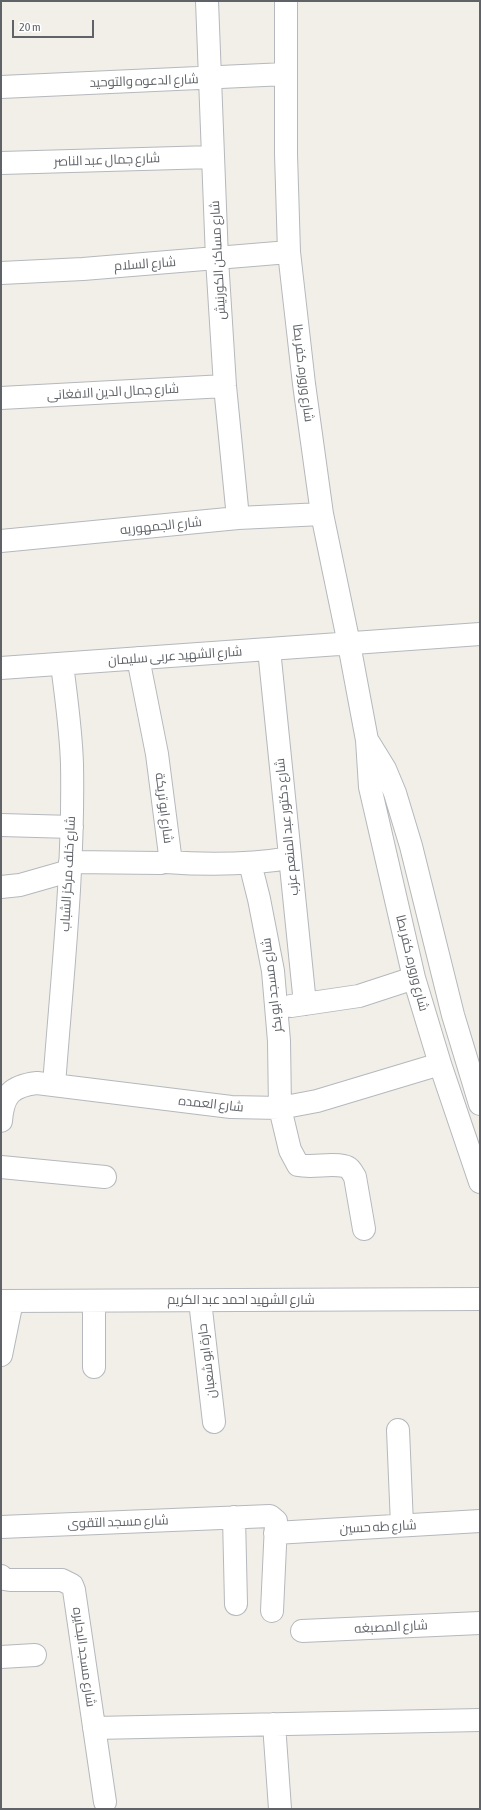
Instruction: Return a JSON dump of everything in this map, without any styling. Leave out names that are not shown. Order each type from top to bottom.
[{"type":"street","name":"شارع مساكن الكورنيش","points":[[207,1],[216,259],[225,386],[238,518]]},
{"type":"street","name":"شارع وروره, كفر بطا","points":[[286,1],[289,252],[304,384],[322,514],[350,644],[367,740],[370,787],[414,978],[440,1064],[480,1182]]},
{"type":"street","name":"شارع الدعوه والتوحيد","points":[[1,87],[286,74]]},
{"type":"street","name":"شارع جمال عبد الناصر","points":[[1,163],[213,157]]},
{"type":"street","name":"شارع السلام","points":[[1,273],[83,269],[289,252]]},
{"type":"street","name":"شارع جمال الدين الافغانى","points":[[1,398],[225,386]]},
{"type":"street","name":"شارع الجمهوريه","points":[[1,541],[238,518],[322,514]]},
{"type":"street","name":"شارع الشهيد عربى سليمان","points":[[1,668],[480,634]]},
{"type":"street","name":"شارع دكتور عبد المنعم عزب","points":[[269,649],[305,1004]]},
{"type":"street","name":"شارع ابو تريكة","points":[[1,887],[20,885],[70,867],[162,863],[166,862],[170,856],[164,803],[150,713],[138,658]]},
{"type":"street","name":"شارع خلف مركز الشباب","points":[[54,1085],[72,827],[72,763],[62,664]]},
{"type":"street","name":"شارع وروره, كفر بطا","points":[[367,740],[385,769],[396,793],[411,846],[453,1015],[480,1104]]},
{"type":"street","points":[[1,825],[72,827]]},
{"type":"street","points":[[166,862],[194,864],[250,863],[290,858]]},
{"type":"street","name":"شارع مسجد ابو بكر","points":[[250,863],[267,935],[277,1008],[280,1108],[290,1150],[298,1165],[306,1167],[345,1166],[351,1170],[355,1177],[364,1229]]},
{"type":"street","points":[[277,1008],[359,996],[414,978]]},
{"type":"street","name":"شارع العمده","points":[[1,1121],[2,1105],[11,1091],[22,1084],[37,1083],[231,1107],[280,1108],[317,1101],[440,1064]]},
{"type":"street","points":[[1,1167],[105,1177]]},
{"type":"street","name":"شارع الشهيد احمد عبد الكريم","points":[[7,1301],[480,1299]]},
{"type":"street","points":[[1,1355],[7,1301]]},
{"type":"street","points":[[94,1301],[94,1367]]},
{"type":"street","name":"حارة ابو شعبان","points":[[200,1301],[214,1422]]},
{"type":"street","points":[[398,1430],[402,1526]]},
{"type":"street","name":"شارع مسجد التقوى","points":[[1,1527],[270,1516],[276,1521],[272,1612]]},
{"type":"street","points":[[234,1518],[236,1604]]},
{"type":"street","name":"شارع طه حسين","points":[[276,1533],[480,1521]]},
{"type":"street","name":"شارع مسجد البحايره","points":[[1,1576],[4,1579],[10,1580],[62,1580],[72,1585],[74,1590],[105,1802]]},
{"type":"street","name":"شارع المصبغه","points":[[302,1632],[480,1623]]},
{"type":"street","points":[[1,1657],[35,1655]]},
{"type":"street","points":[[94,1728],[480,1720]]},
{"type":"street","points":[[274,1724],[280,1809]]}]
